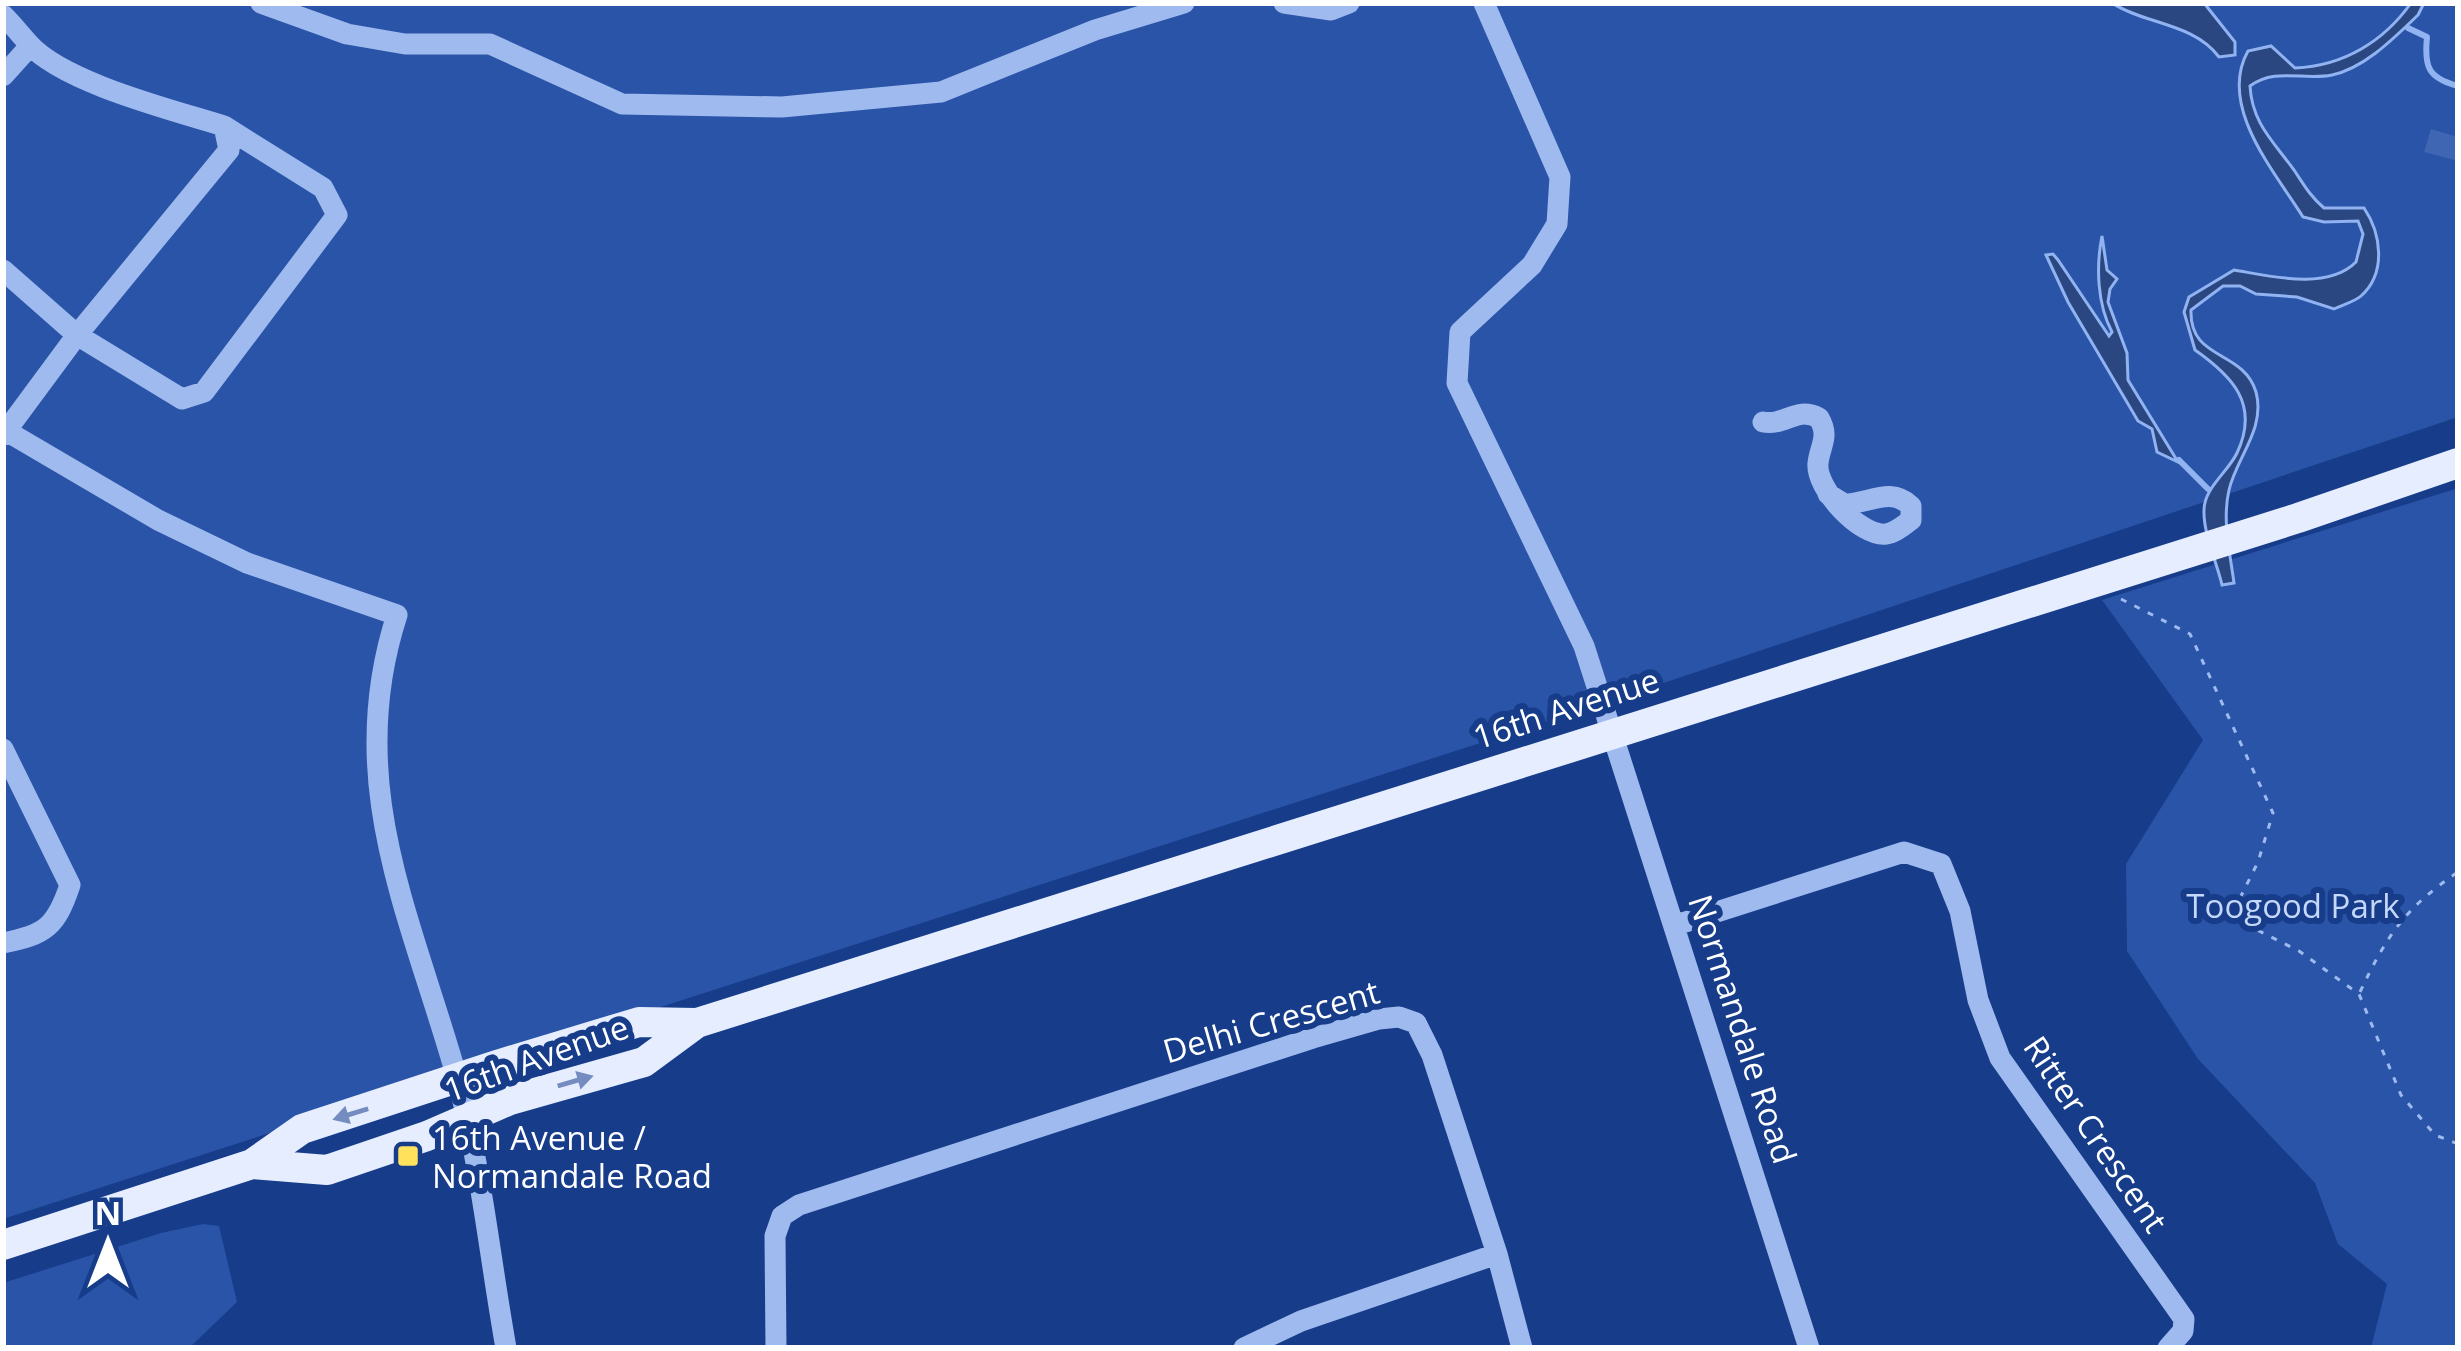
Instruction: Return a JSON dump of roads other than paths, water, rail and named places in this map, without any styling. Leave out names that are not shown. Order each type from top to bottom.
[{"type":"main road","name":"16th Avenue","points":[[3,1245],[252,1164],[302,1129],[500,1064],[639,1022],[697,1023],[2260,530],[2458,463]]},
{"type":"main road","name":"16th Avenue","points":[[252,1164],[327,1170],[510,1100],[644,1062],[697,1023]]},
{"type":"street","points":[[261,3],[366,38],[405,44],[490,44],[622,104],[782,107],[941,92],[1095,30],[1184,3]]},
{"type":"street","points":[[1284,3],[1331,10],[1348,3]]},
{"type":"street","name":"Normandale Road","points":[[1484,3],[1560,177],[1558,224],[1532,265],[1460,332],[1457,383],[1584,646],[1809,1348]]},
{"type":"street","points":[[3,15],[30,46],[117,93],[224,126],[323,188],[337,215],[204,392],[182,399],[77,335],[3,271]]},
{"type":"street","points":[[3,76],[30,46]]},
{"type":"street","points":[[224,126],[229,150],[4,432],[158,520],[247,563],[397,615],[381,664],[376,768],[391,870],[458,1081],[506,1348]]},
{"type":"street","points":[[1763,422],[1774,424],[1807,411],[1819,418],[1826,434],[1817,466],[1828,494]]},
{"type":"street","points":[[3,749],[70,885],[61,912],[39,936],[3,943]]},
{"type":"street","name":"Ritter Crescent","points":[[1676,925],[1904,852],[1941,864],[1960,911],[1978,1000],[2000,1058],[2184,1319],[2183,1331],[2168,1348]]},
{"type":"street","name":"Delhi Crescent","points":[[776,1348],[776,1236],[782,1216],[799,1205],[1312,1038],[1399,1017],[1416,1023],[1424,1034],[1497,1254]]},
{"type":"street","points":[[1244,1348],[1301,1322],[1497,1254],[1522,1348]]},
{"type":"waterway","points":[[2408,28],[2427,37],[2426,56],[2434,75],[2458,86]]},
{"type":"waterway","points":[[2179,460],[2208,489]]},
{"type":"place","name":"16th Avenue / Normandale Road","points":[[408,1156]]},
{"type":"park label","name":"Toogood Park","points":[[2293,905]]}]
